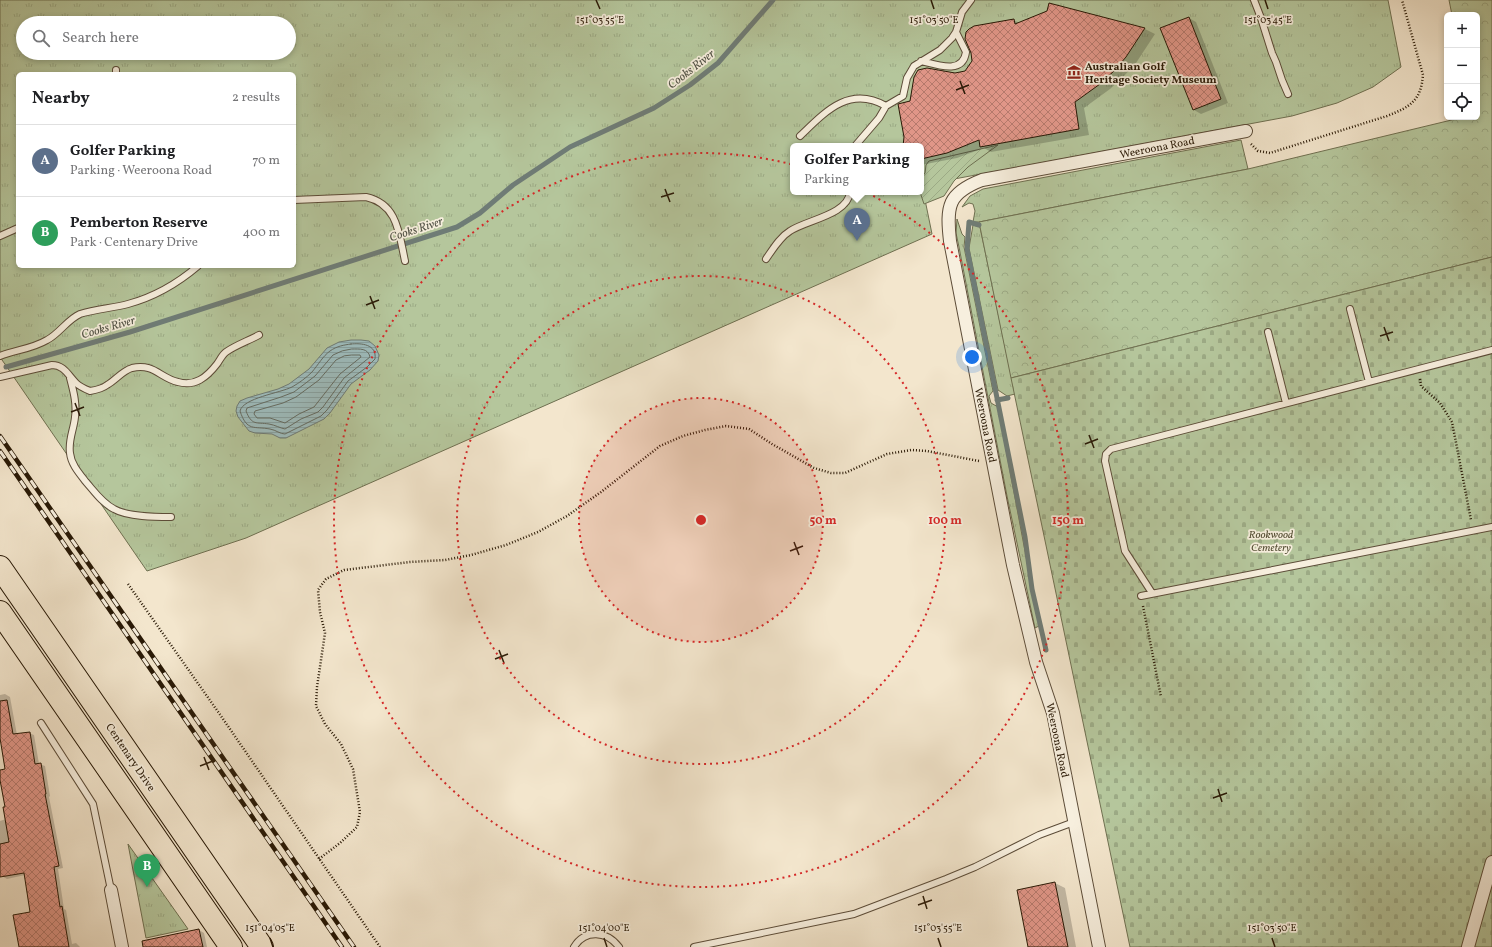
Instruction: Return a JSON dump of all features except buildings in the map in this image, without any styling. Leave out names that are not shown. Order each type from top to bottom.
[{"type":"highway","name":"Centenary Drive","points":[[0,567],[262,947]]},
{"type":"highway","points":[[0,612],[231,947]]},
{"type":"street","name":"Weeroona Road","points":[[1098,947],[1053,713],[1040,678],[1013,565],[950,240],[948,226],[949,208],[959,191],[969,185],[996,177],[1246,131]]},
{"type":"street","points":[[1468,947],[1492,862]]},
{"type":"street","points":[[111,890],[122,947]]},
{"type":"lane","points":[[858,143],[879,118],[886,106],[903,96],[907,78],[914,66],[940,50],[952,38],[956,32],[962,12],[971,0]]},
{"type":"lane","points":[[1254,0],[1288,94]]},
{"type":"lane","points":[[921,61],[950,67],[957,66],[963,62],[966,52],[956,32]]},
{"type":"lane","points":[[800,136],[820,117],[846,100],[865,98],[877,101],[886,106]]},
{"type":"lane","points":[[766,259],[783,236],[790,230],[841,207],[846,202],[849,195]]},
{"type":"lane","points":[[296,200],[366,197],[376,199],[387,207],[394,217],[398,226],[405,261]]},
{"type":"lane","points":[[0,236],[16,229]]},
{"type":"lane","points":[[0,356],[37,345],[47,340],[58,334],[71,320],[79,315],[146,299],[195,268]]},
{"type":"lane","points":[[1350,309],[1369,382]]},
{"type":"lane","points":[[1268,332],[1286,403]]},
{"type":"lane","points":[[0,378],[52,365],[61,366],[77,384],[90,391],[102,388],[124,371],[141,367],[159,372],[169,379],[179,383],[190,384],[201,381],[209,375],[224,353],[240,343],[259,335]]},
{"type":"lane","points":[[1152,593],[1125,551],[1105,461],[1106,454],[1111,449],[1492,350]]},
{"type":"lane","points":[[69,374],[74,391],[76,410],[70,439],[70,454],[76,469],[100,498],[114,509],[121,512],[157,517],[171,517]]},
{"type":"lane","points":[[1141,596],[1492,527]]},
{"type":"lane","points":[[41,723],[93,804],[111,890]]},
{"type":"lane","points":[[694,947],[854,914],[975,867],[1039,835],[1074,822]]},
{"type":"lane","points":[[574,947],[584,937],[593,934],[605,935],[619,947]]},
{"type":"path","points":[[1246,131],[1249,142],[1258,151],[1270,153],[1404,110],[1419,94],[1422,86],[1423,75],[1402,0]]},
{"type":"path","points":[[1417,369],[1421,386],[1440,403],[1452,422],[1473,531]]},
{"type":"path","points":[[319,859],[340,843],[357,827],[360,812],[353,769],[341,744],[325,724],[316,706],[317,686],[325,633],[320,612],[318,590],[326,579],[344,570],[410,562],[445,560],[506,545],[538,532],[567,516],[601,492],[660,446],[683,436],[726,426],[749,429],[814,468],[831,473],[845,473],[887,454],[911,450],[927,451],[975,461],[993,462]]},
{"type":"path","points":[[128,584],[380,947]]},
{"type":"path","points":[[1141,596],[1161,697]]},
{"type":"green space","points":[[0,0],[1388,0],[1401,67],[1373,87],[1337,103],[1292,116],[924,185],[924,143],[790,143],[790,195],[924,195],[932,234],[246,538],[147,571],[0,357]]},
{"type":"green space","points":[[1449,0],[1492,0],[1492,257],[1011,378],[979,222],[1248,169],[1452,120],[1480,120],[1480,12],[1451,12]]},
{"type":"green space","points":[[1241,140],[1248,169],[979,222],[973,222],[975,211],[973,204],[969,203],[962,207],[970,196],[983,189]]},
{"type":"green space","points":[[998,145],[968,167],[954,181],[944,196],[924,204],[921,195],[924,195],[924,174],[926,165],[929,161]]},
{"type":"green space","points":[[957,219],[962,234],[965,237],[964,247],[993,391],[989,396],[991,403],[998,407],[1039,626],[1035,628],[1007,496],[956,233]]},
{"type":"green space","points":[[973,225],[980,227],[1015,394],[1007,396],[998,390],[969,248]]},
{"type":"green space","name":"Rookwood Cemetery","points":[[1492,257],[1492,947],[1130,947],[1011,378]]},
{"type":"green space","points":[[128,844],[188,929],[146,938]]},
{"type":"water","points":[[351,340],[369,341],[375,346],[379,355],[378,361],[370,370],[351,384],[324,419],[286,438],[280,438],[272,434],[255,433],[249,431],[238,417],[236,411],[240,401],[289,384],[309,369],[327,348],[339,342]]},
{"type":"waterway","name":"Cooks River","points":[[6,367],[130,332],[457,227],[480,213],[513,185],[570,147],[654,108],[690,85],[718,63],[773,0]]},
{"type":"waterway","points":[[979,225],[969,222],[967,249],[1025,537],[1032,589],[1046,650]]},
{"type":"waterway","points":[[997,400],[1008,398]]},
{"type":"railway","points":[[0,436],[354,947]]},
{"type":"railway","points":[[0,451],[342,947]]},
{"type":"place","name":"Australian Golf Heritage Society Museum","points":[[1074,72]]},
{"type":"place","name":"Golfer Parking","points":[[857,241]]},
{"type":"place","name":"Pemberton Reserve","points":[[147,887]]}]
